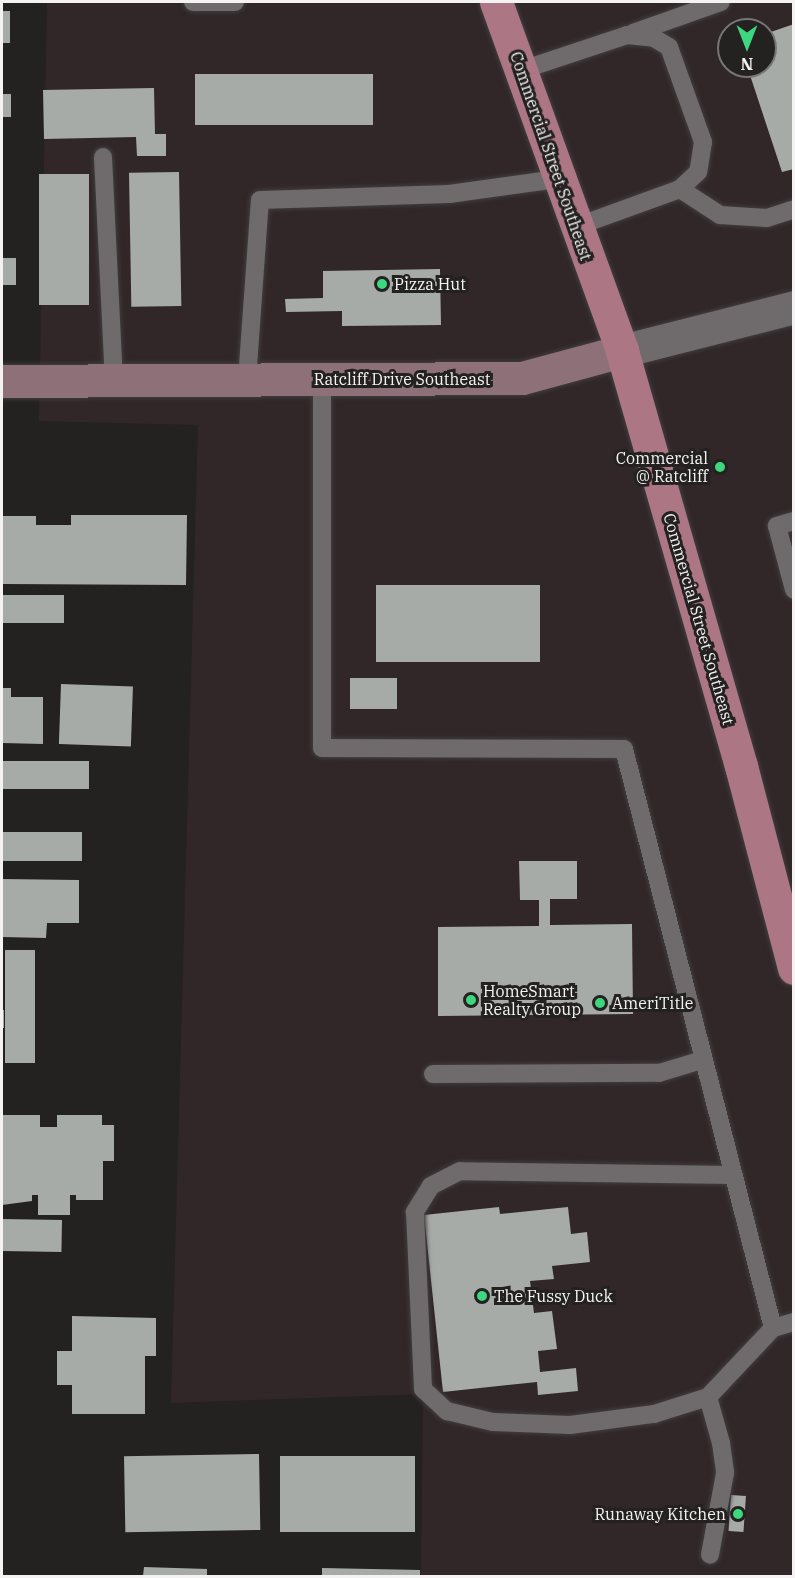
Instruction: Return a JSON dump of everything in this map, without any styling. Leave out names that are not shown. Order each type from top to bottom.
[{"type":"main road","name":"Commercial Street Southeast","points":[[496,2],[522,70],[557,179],[622,351],[789,935],[794,968]]},
{"type":"street","name":"Ratcliff Drive Southeast","points":[[2,381],[522,378],[794,307]]},
{"type":"lane","points":[[193,2],[235,2]]},
{"type":"lane","points":[[522,70],[721,2]]},
{"type":"lane","points":[[575,227],[680,189],[698,172],[703,142],[669,47],[654,38],[627,35]]},
{"type":"lane","points":[[103,157],[114,381]]},
{"type":"lane","points":[[247,380],[260,200],[449,194],[557,179]]},
{"type":"lane","points":[[680,189],[720,215],[767,218],[794,209]]},
{"type":"lane","points":[[322,380],[322,748],[624,749],[702,1060],[773,1328]]},
{"type":"lane","points":[[794,521],[777,526],[794,590]]},
{"type":"lane","points":[[433,1074],[659,1072],[702,1060]]},
{"type":"lane","points":[[733,1175],[460,1172],[430,1186],[415,1212],[423,1389],[447,1411],[493,1422],[570,1425],[654,1414],[708,1397],[773,1328],[794,1322]]},
{"type":"lane","points":[[708,1397],[721,1443],[725,1473],[710,1555]]},
{"type":"shaded area","points":[[47,2],[793,2],[793,1576],[421,1576],[423,1394],[171,1403],[198,425],[39,421]]},
{"type":"building","points":[[2,11],[10,11],[10,43],[2,43]]},
{"type":"building","points":[[794,24],[794,169],[782,172],[751,78],[777,78],[777,30]]},
{"type":"building","points":[[195,74],[373,74],[373,125],[195,125]]},
{"type":"building","points":[[154,88],[155,134],[166,134],[166,156],[137,156],[136,137],[44,139],[43,90]]},
{"type":"building","points":[[2,94],[11,94],[11,117],[2,117]]},
{"type":"building","points":[[179,172],[181,306],[131,307],[129,173]]},
{"type":"building","points":[[39,174],[89,174],[89,305],[39,305]]},
{"type":"building","points":[[2,258],[16,258],[16,285],[2,285]]},
{"type":"building","name":"Pizza Hut","points":[[440,269],[441,325],[342,326],[342,311],[286,312],[285,299],[323,298],[323,271]]},
{"type":"building","points":[[71,515],[187,515],[186,585],[2,584],[2,516],[36,516],[36,525],[71,525]]},
{"type":"building","points":[[376,585],[540,585],[540,662],[376,662]]},
{"type":"building","points":[[2,595],[64,595],[64,623],[2,623]]},
{"type":"building","points":[[350,678],[397,678],[397,709],[350,709]]},
{"type":"building","points":[[61,684],[133,687],[131,746],[59,744]]},
{"type":"building","points":[[2,688],[11,688],[11,697],[43,697],[43,744],[2,743]]},
{"type":"building","points":[[2,761],[89,761],[89,789],[2,789]]},
{"type":"building","points":[[2,832],[82,832],[82,861],[2,861]]},
{"type":"building","points":[[519,861],[577,861],[577,899],[550,899],[550,925],[632,924],[633,1014],[438,1016],[438,927],[539,926],[539,900],[520,900]]},
{"type":"building","points":[[2,879],[79,880],[79,923],[47,923],[46,938],[2,937]]},
{"type":"building","points":[[5,950],[35,950],[35,1063],[5,1063]]},
{"type":"building","points":[[2,1010],[4,1010],[4,1028],[2,1028]]},
{"type":"building","points":[[2,1115],[40,1115],[40,1127],[57,1127],[57,1115],[102,1115],[102,1125],[114,1125],[114,1161],[103,1161],[103,1200],[76,1200],[76,1195],[70,1195],[70,1215],[38,1215],[38,1195],[32,1195],[32,1201],[2,1205]]},
{"type":"building","name":"The Fussy Duck","points":[[499,1207],[500,1214],[568,1207],[571,1234],[587,1232],[590,1262],[552,1266],[554,1279],[530,1281],[534,1313],[552,1311],[557,1349],[538,1351],[540,1372],[576,1368],[578,1391],[538,1395],[537,1382],[443,1392],[424,1215]]},
{"type":"building","points":[[2,1219],[62,1220],[61,1252],[2,1251]]},
{"type":"building","points":[[72,1316],[156,1318],[156,1356],[145,1356],[145,1414],[72,1414],[72,1385],[57,1385],[57,1351],[72,1351]]},
{"type":"building","points":[[259,1454],[260,1530],[125,1532],[124,1456]]},
{"type":"building","points":[[280,1456],[415,1456],[415,1532],[280,1532]]},
{"type":"building","name":"Runaway Kitchen","points":[[731,1495],[746,1496],[743,1532],[728,1531]]},
{"type":"building","points":[[144,1567],[207,1569],[207,1576],[143,1576]]},
{"type":"building","points":[[322,1568],[420,1570],[420,1576],[322,1576]]},
{"type":"place","name":"Pizza Hut","points":[[382,284]]},
{"type":"place","name":"Commercial @ Ratcliff","points":[[720,467]]},
{"type":"place","name":"HomeSmart Realty Group","points":[[471,1000]]},
{"type":"place","name":"AmeriTitle","points":[[600,1003]]},
{"type":"place","name":"The Fussy Duck","points":[[482,1296]]},
{"type":"place","name":"Runaway Kitchen","points":[[738,1514]]}]
